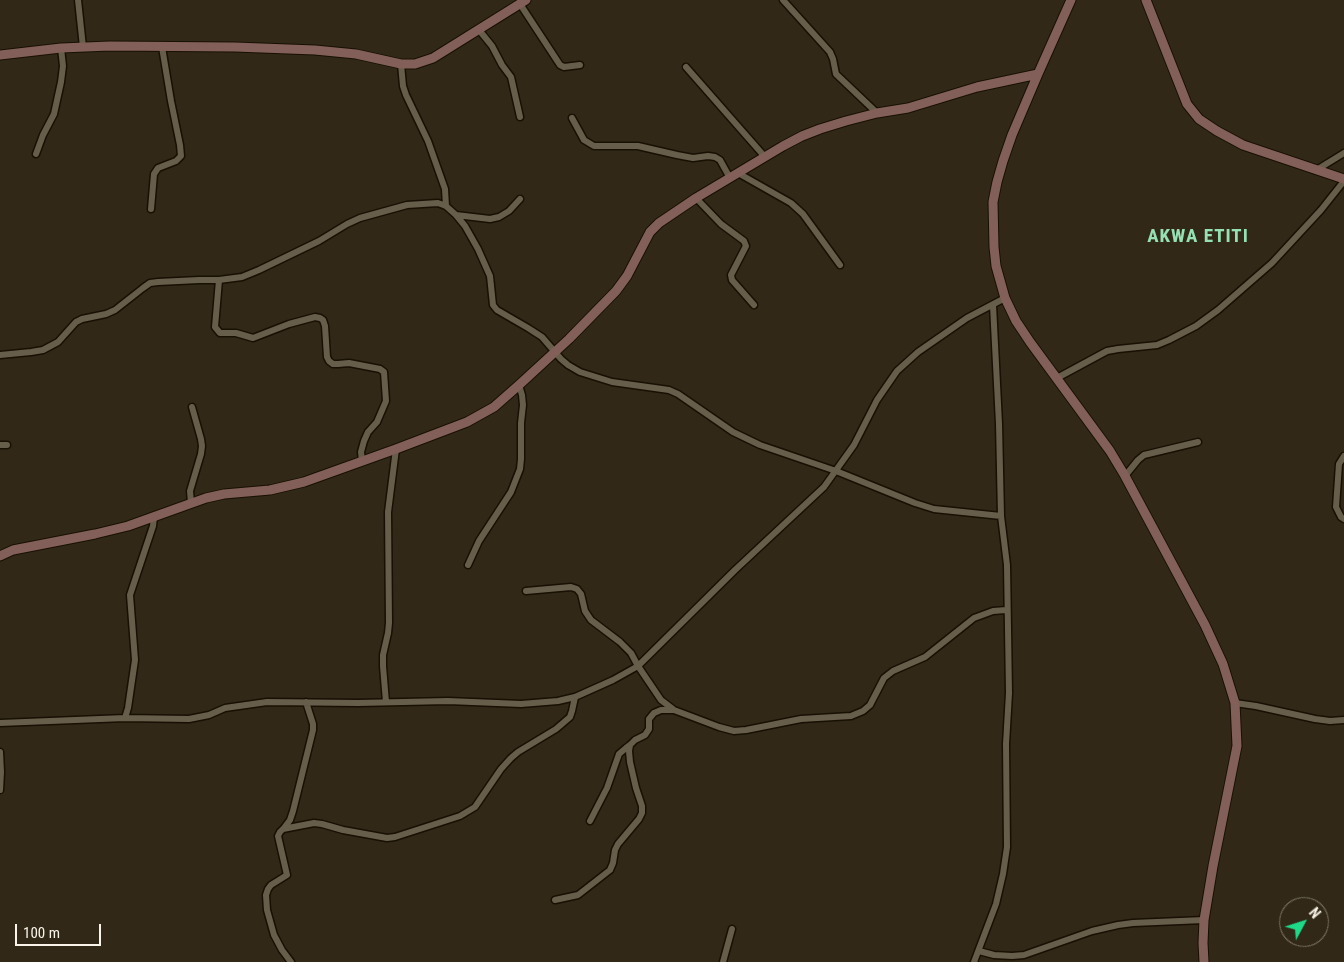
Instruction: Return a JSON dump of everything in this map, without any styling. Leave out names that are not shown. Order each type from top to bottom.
[{"type":"main road","points":[[1071,0],[1012,135],[997,182],[993,202],[996,266],[1005,298],[1016,321],[1101,437],[1126,476],[1205,625],[1223,664],[1235,703],[1237,746],[1212,866],[1204,920],[1204,962]]},
{"type":"main road","points":[[1146,0],[1187,104],[1199,118],[1217,131],[1243,145],[1318,169],[1344,180]]},
{"type":"main road","points":[[0,55],[61,48],[110,46],[235,47],[315,50],[356,54],[401,64],[415,64],[433,58],[523,2]]},
{"type":"main road","points":[[0,556],[14,550],[128,526],[191,503],[224,494],[292,486],[467,422],[494,407],[555,352],[616,291],[627,276],[650,232],[659,223],[696,198],[802,136],[846,121],[908,108],[977,87],[1038,74]]},
{"type":"street","points":[[78,0],[82,47]]},
{"type":"street","points":[[782,0],[830,52],[836,74],[878,113]]},
{"type":"street","points":[[523,2],[560,65],[564,67],[580,65]]},
{"type":"street","points":[[479,30],[492,46],[511,77],[520,117]]},
{"type":"street","points":[[152,209],[154,174],[158,168],[176,161],[181,156],[162,47]]},
{"type":"street","points":[[36,154],[43,134],[54,114],[62,82],[64,66],[61,48]]},
{"type":"street","points":[[401,64],[403,86],[428,141],[445,189],[446,206]]},
{"type":"street","points":[[686,68],[765,157]]},
{"type":"street","points":[[572,118],[584,140],[594,146],[638,146],[677,156],[693,158],[715,157],[734,176],[791,203],[803,214],[840,265]]},
{"type":"street","points":[[1318,169],[1344,153]]},
{"type":"street","points":[[1056,378],[1107,351],[1157,345],[1196,326],[1218,310],[1272,263],[1321,210],[1344,180]]},
{"type":"street","points":[[696,198],[721,224],[744,241],[746,246],[731,275],[732,280],[754,305]]},
{"type":"street","points":[[456,215],[490,219],[499,217],[509,211],[520,199]]},
{"type":"street","points":[[0,355],[43,350],[58,342],[76,322],[115,310],[150,283],[242,277],[319,241],[360,218],[407,205],[438,203],[446,206],[456,215],[465,226],[478,249],[490,276],[493,305],[496,310],[542,337],[568,365],[580,372],[612,382],[669,390],[678,394],[742,437],[836,471],[915,503],[934,509],[1001,516]]},
{"type":"street","points":[[219,280],[215,327],[220,333],[236,333],[253,338],[289,324],[315,317],[320,318],[325,326],[327,357],[329,361],[333,364],[350,363],[380,369],[384,372],[386,400],[376,422],[364,441],[361,452],[362,461]]},
{"type":"street","points":[[0,723],[125,718],[189,719],[209,715],[225,708],[267,702],[448,700],[521,704],[558,701],[575,697],[613,680],[638,666],[735,570],[824,487],[854,445],[877,400],[897,370],[918,352],[967,318],[1005,298]]},
{"type":"street","points":[[974,962],[996,904],[1007,847],[1006,744],[1009,693],[1006,610],[1007,564],[1001,516],[1000,424],[993,305]]},
{"type":"street","points":[[468,565],[479,541],[511,492],[520,469],[523,405],[519,385]]},
{"type":"street","points":[[191,503],[190,491],[202,446],[202,439],[192,407]]},
{"type":"street","points":[[1126,476],[1138,460],[1144,456],[1198,442]]},
{"type":"street","points":[[386,702],[383,655],[389,623],[388,512],[396,449]]},
{"type":"street","points":[[1344,456],[1339,464],[1336,507],[1344,519]]},
{"type":"street","points":[[125,718],[135,660],[130,594],[153,526],[154,517]]},
{"type":"street","points":[[526,591],[571,587],[577,589],[581,594],[591,620],[620,642],[631,654],[661,700],[674,710],[719,727],[734,730],[746,730],[801,719],[851,716],[870,705],[884,678],[893,670],[925,657],[974,618],[993,611],[1006,610]]},
{"type":"street","points":[[283,829],[314,823],[387,838],[460,816],[475,807],[501,769],[511,758],[556,729],[570,717],[575,697]]},
{"type":"street","points":[[290,962],[274,936],[266,910],[266,895],[271,885],[287,875],[278,836],[290,820],[293,811],[313,730],[306,702]]},
{"type":"street","points":[[1235,703],[1315,719],[1344,720]]},
{"type":"street","points":[[590,821],[607,788],[619,754],[635,740],[645,735],[649,729],[649,719],[654,714],[661,710],[674,710]]},
{"type":"street","points":[[555,900],[578,895],[610,870],[618,844],[642,813],[642,806],[634,780],[629,751],[630,745]]},
{"type":"street","points":[[0,752],[0,790]]},
{"type":"street","points":[[979,951],[994,955],[1024,955],[1092,931],[1118,925],[1204,920]]},
{"type":"street","points":[[723,962],[732,929]]},
{"type":"district","name":"AKWA ETITI","points":[[1198,237]]}]
